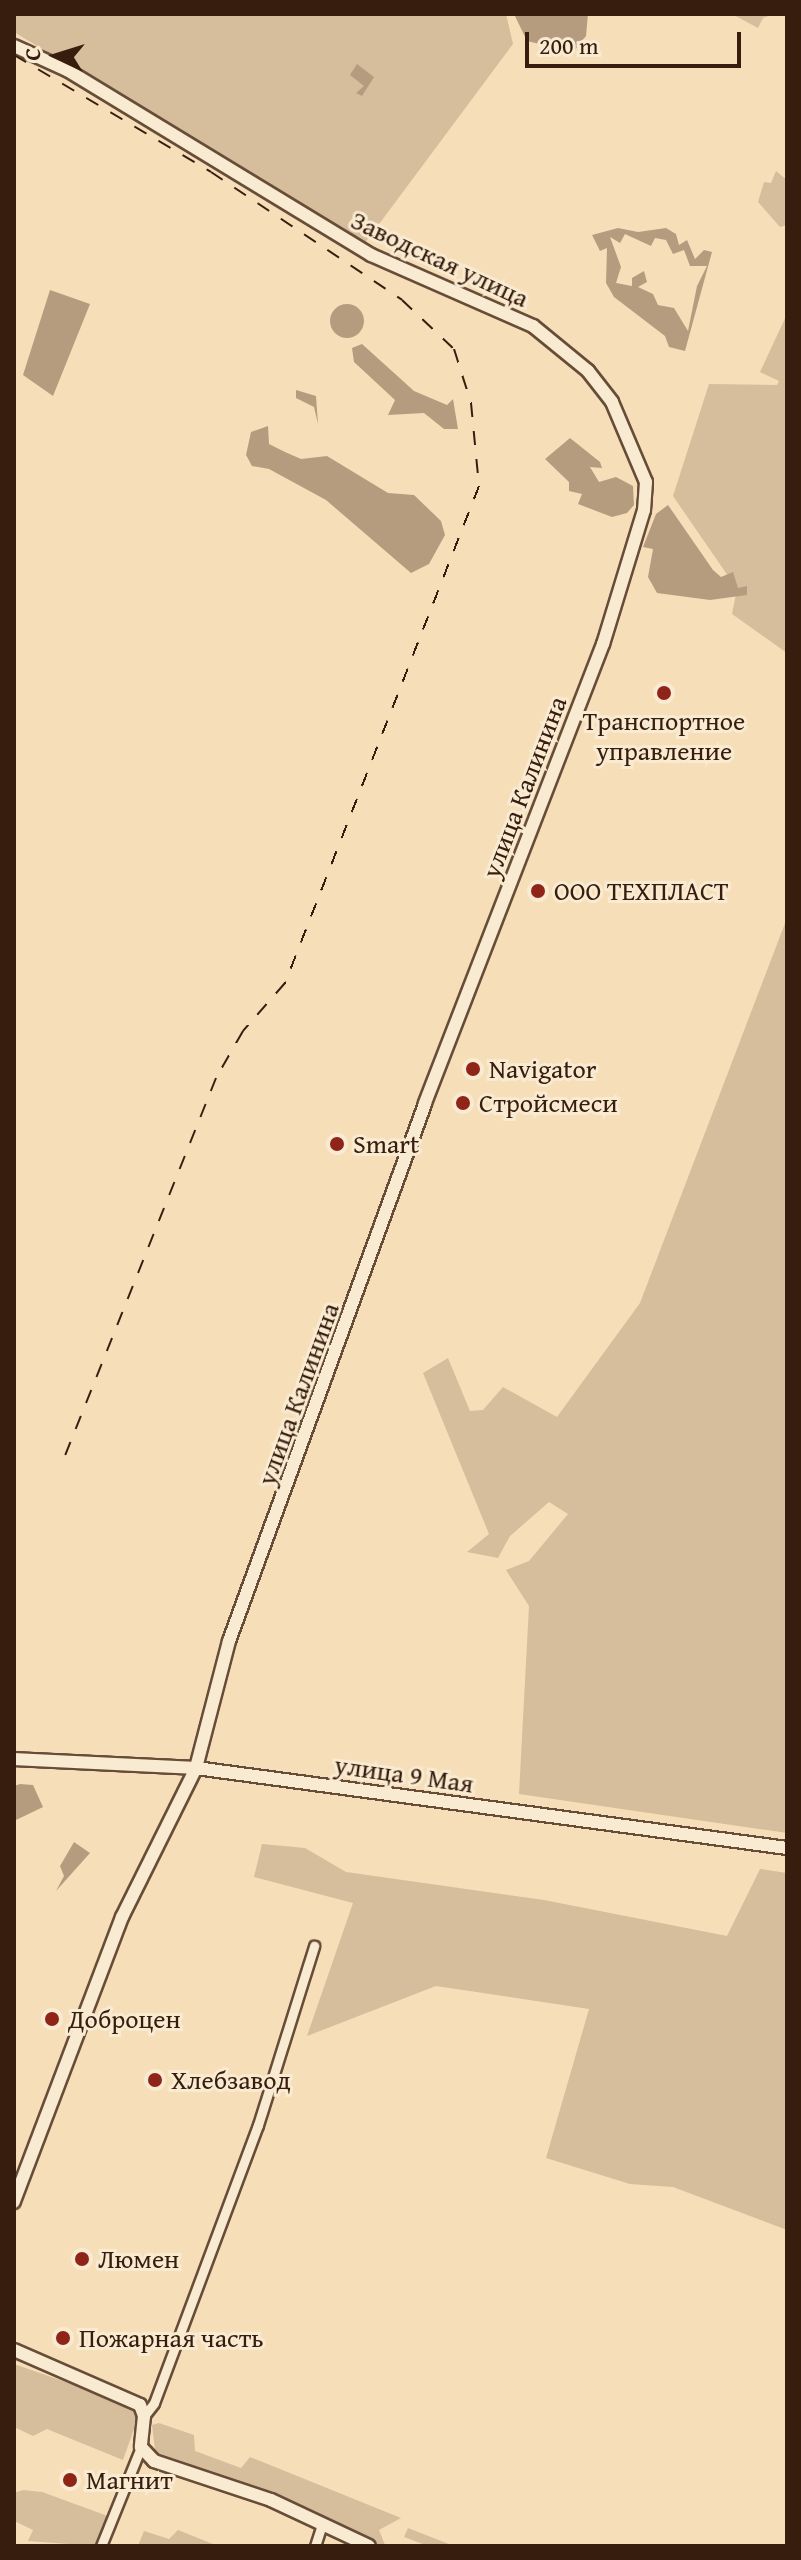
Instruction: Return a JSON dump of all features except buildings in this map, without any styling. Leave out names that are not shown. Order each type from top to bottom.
[{"type":"street","name":"Заводская улица","points":[[14,46],[67,70],[340,238],[498,307],[560,345],[612,402],[646,482],[644,510],[617,598]]},
{"type":"street","name":"улица Калинина","points":[[14,2202],[122,1917],[196,1768],[229,1641],[617,598]]},
{"type":"street","name":"улица 9 Мая","points":[[14,1759],[196,1768],[787,1848]]},
{"type":"street","points":[[101,2546],[141,2447],[144,2416],[154,2403],[258,2125],[314,1946]]},
{"type":"street","points":[[14,2350],[132,2400],[144,2416]]},
{"type":"street","points":[[141,2447],[154,2461],[271,2500],[321,2527],[369,2546]]},
{"type":"street","points":[[315,2546],[321,2527]]},
{"type":"shaded area","points":[[14,14],[506,14],[513,44],[365,243],[14,32]]},
{"type":"shaded area","points":[[514,14],[588,14],[586,36],[573,52],[527,41]]},
{"type":"shaded area","points":[[732,14],[774,14],[763,18],[758,28]]},
{"type":"shaded area","points":[[357,64],[374,77],[362,96],[356,93],[364,86],[350,75]]},
{"type":"shaded area","points":[[776,171],[787,180],[787,225],[780,227],[758,202],[764,182],[771,183]]},
{"type":"shaded area","points":[[618,228],[638,232],[666,228],[676,234],[679,245],[687,240],[695,259],[704,250],[712,252],[685,351],[669,347],[665,336],[614,297],[606,283],[607,248],[600,251],[592,235]],"holes":[[[625,234],[651,246],[655,238],[666,240],[673,254],[684,250],[690,266],[707,266],[697,286],[688,331],[674,308],[658,305],[653,294],[638,287],[647,282],[644,271],[632,278],[632,286],[616,283],[621,267],[610,237],[620,243]]]},
{"type":"shaded area","points":[[50,290],[90,304],[53,396],[23,375]]},
{"type":"shaded area","points":[[347,304],[359,309],[364,321],[359,333],[347,338],[335,333],[330,321],[335,309]]},
{"type":"shaded area","points":[[787,314],[787,653],[732,614],[737,589],[673,496],[709,384],[777,385],[779,381],[760,372]]},
{"type":"shaded area","points":[[362,344],[414,391],[447,405],[453,399],[458,429],[444,429],[424,413],[388,415],[395,400],[354,362],[352,348]]},
{"type":"shaded area","points":[[296,390],[316,396],[318,424],[314,407],[296,398]]},
{"type":"shaded area","points":[[268,426],[269,444],[285,452],[301,459],[327,456],[388,493],[414,495],[441,521],[445,535],[429,564],[411,573],[326,500],[269,469],[252,466],[246,455],[251,432]]},
{"type":"shaded area","points":[[570,438],[600,462],[602,468],[590,467],[599,482],[616,477],[633,486],[634,505],[627,513],[612,517],[578,504],[582,494],[569,491],[569,482],[545,459]]},
{"type":"shaded area","points":[[668,505],[713,570],[721,577],[733,572],[738,588],[747,586],[747,595],[710,600],[657,593],[648,577],[653,549],[643,547],[656,514]]},
{"type":"shaded area","points":[[787,918],[787,1833],[519,1794],[529,1606],[506,1570],[529,1561],[568,1514],[549,1502],[510,1536],[498,1558],[467,1552],[489,1534],[423,1373],[448,1358],[470,1411],[483,1410],[503,1387],[557,1417],[640,1303]]},
{"type":"shaded area","points":[[33,1785],[43,1807],[14,1821],[14,1786]]},
{"type":"shaded area","points":[[74,1842],[90,1853],[56,1891],[64,1876],[60,1866]]},
{"type":"shaded area","points":[[262,1844],[305,1848],[346,1872],[544,1900],[727,1936],[760,1869],[787,1873],[787,2230],[673,2187],[630,2184],[546,2158],[589,2009],[436,1986],[307,2036],[353,1903],[254,1877]]},
{"type":"shaded area","points":[[14,2364],[103,2395],[134,2412],[138,2418],[123,2460],[47,2429],[33,2436],[14,2427]]},
{"type":"shaded area","points":[[159,2423],[194,2435],[195,2451],[241,2468],[250,2457],[401,2518],[379,2530],[385,2545],[377,2546],[194,2472],[188,2464],[184,2468],[156,2458],[152,2425]]},
{"type":"shaded area","points":[[23,2490],[42,2492],[105,2515],[109,2519],[96,2546],[28,2541],[33,2530],[14,2521],[14,2493]]},
{"type":"shaded area","points":[[408,2528],[454,2546],[428,2546],[404,2537]]},
{"type":"shaded area","points":[[178,2530],[218,2546],[138,2546],[144,2531],[169,2539]]},
{"type":"railway","points":[[14,55],[211,172],[402,300],[454,349],[471,403],[479,486],[285,983],[243,1031],[216,1078],[63,1460]]},
{"type":"place","name":"Транспортное управление","points":[[664,693]]},
{"type":"place","name":"ООО ТЕХПЛАСТ","points":[[538,891]]},
{"type":"place","name":"Navigator","points":[[473,1069]]},
{"type":"place","name":"Стройсмеси","points":[[463,1103]]},
{"type":"place","name":"Smart","points":[[337,1144]]},
{"type":"place","name":"Доброцен","points":[[52,2019]]},
{"type":"place","name":"Хлебзавод","points":[[155,2080]]},
{"type":"place","name":"Люмен","points":[[82,2259]]},
{"type":"place","name":"Пожарная часть","points":[[63,2338]]},
{"type":"place","name":"Магнит","points":[[70,2480]]}]
